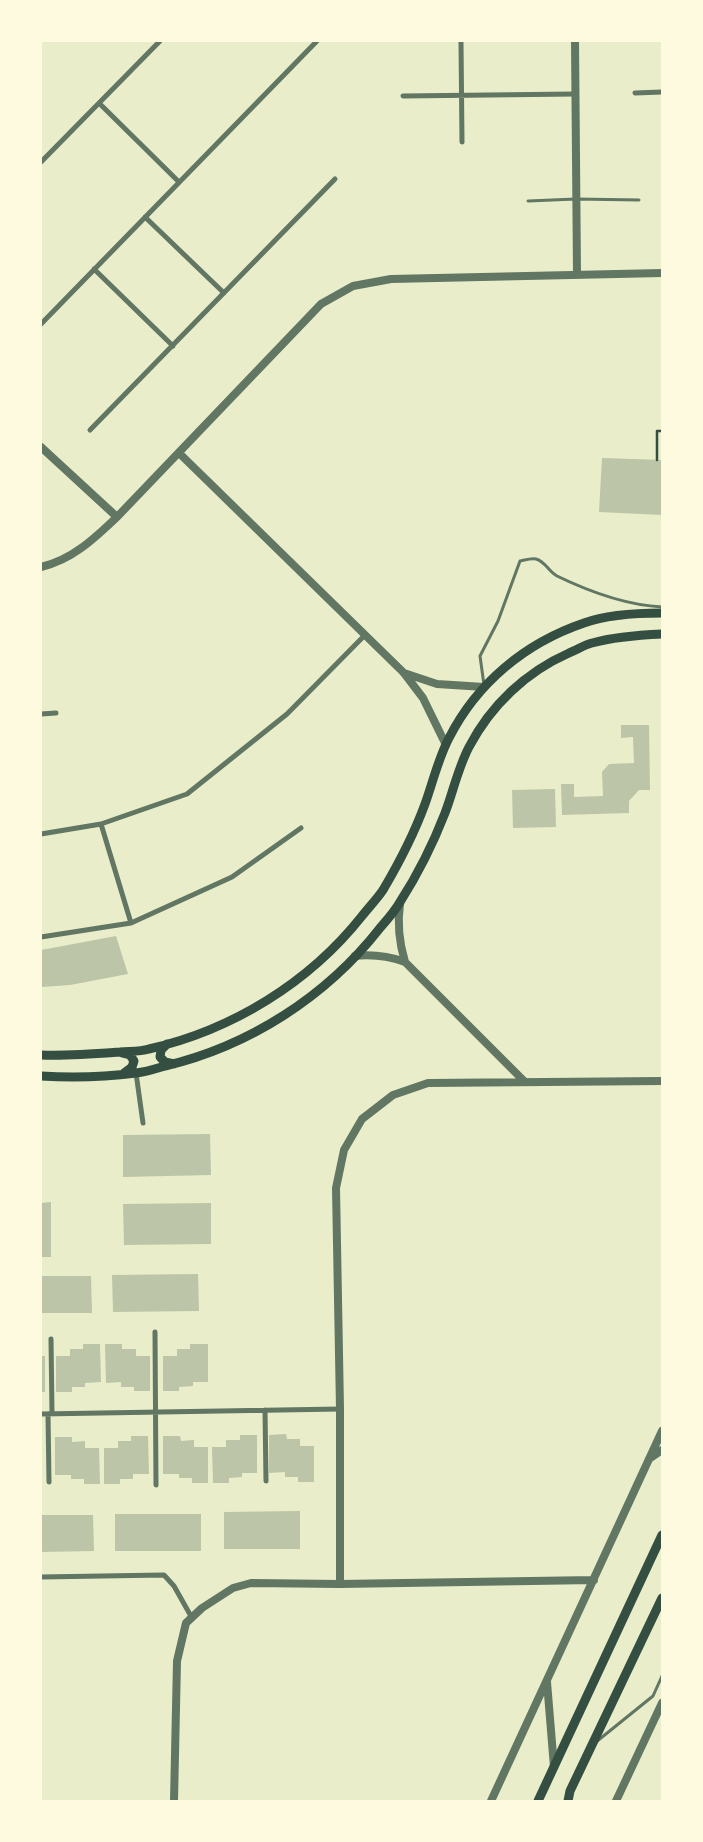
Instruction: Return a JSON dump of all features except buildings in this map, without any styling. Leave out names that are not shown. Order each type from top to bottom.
[{"type":"main road","points":[[41,1055],[70,1056],[147,1050],[228,1023],[280,992],[318,964],[353,928],[382,892],[406,849],[425,805],[446,746],[461,716],[495,675],[536,644],[585,622],[637,613],[662,612]]},
{"type":"main road","points":[[41,1076],[70,1078],[136,1073],[202,1056],[259,1031],[332,980],[400,904],[425,859],[445,813],[468,749],[480,728],[510,691],[548,662],[591,643],[639,635],[662,634]]},
{"type":"main road","points":[[167,1044],[162,1050],[160,1057],[165,1062],[175,1064]]},
{"type":"main road","points":[[120,1052],[130,1055],[134,1061],[132,1068],[124,1074]]},
{"type":"main road","points":[[538,1801],[662,1535]]},
{"type":"main road","points":[[568,1801],[570,1791],[662,1598]]},
{"type":"street","points":[[41,162],[160,41]]},
{"type":"street","points":[[41,324],[317,41]]},
{"type":"street","points":[[575,41],[577,274]]},
{"type":"street","points":[[461,42],[462,142]]},
{"type":"street","points":[[635,92],[662,92]]},
{"type":"street","points":[[403,96],[575,94]]},
{"type":"street","points":[[99,103],[180,182]]},
{"type":"street","points":[[90,430],[335,179]]},
{"type":"street","points":[[145,217],[224,293]]},
{"type":"street","points":[[94,270],[173,346]]},
{"type":"street","points":[[41,567],[54,564],[86,546],[117,517],[321,304],[353,286],[391,279],[662,273]]},
{"type":"street","points":[[43,450],[117,517]]},
{"type":"street","points":[[179,453],[404,673],[423,698],[446,746]]},
{"type":"street","points":[[41,834],[101,824],[187,794],[286,714],[365,635]]},
{"type":"street","points":[[404,673],[437,684],[484,687]]},
{"type":"street","points":[[41,714],[56,713]]},
{"type":"street","points":[[101,824],[131,923]]},
{"type":"street","points":[[41,937],[131,923],[232,877],[301,828]]},
{"type":"street","points":[[400,904],[398,923],[399,943],[405,962],[525,1082]]},
{"type":"street","points":[[355,956],[380,955],[405,962]]},
{"type":"street","points":[[136,1073],[143,1123]]},
{"type":"street","points":[[340,1584],[340,1408],[336,1188],[344,1150],[362,1119],[393,1095],[428,1083],[662,1081]]},
{"type":"street","points":[[155,1332],[156,1485]]},
{"type":"street","points":[[49,1482],[51,1339]]},
{"type":"street","points":[[41,1414],[340,1408]]},
{"type":"street","points":[[265,1410],[266,1481]]},
{"type":"street","points":[[491,1801],[662,1431]]},
{"type":"street","points":[[648,1459],[662,1450]]},
{"type":"street","points":[[41,1577],[164,1575],[174,1586],[192,1618]]},
{"type":"street","points":[[174,1801],[176,1661],[186,1623],[216,1598],[233,1588],[251,1583],[340,1584],[594,1580]]},
{"type":"street","points":[[546,1680],[554,1767]]},
{"type":"street","points":[[616,1801],[662,1703]]},
{"type":"lane","points":[[528,201],[576,199],[639,200]]},
{"type":"lane","points":[[484,687],[480,656],[498,621],[520,561],[535,558],[542,561],[554,574],[599,594],[626,603],[662,607]]},
{"type":"lane","points":[[594,1744],[653,1696],[662,1676]]},
{"type":"path","points":[[658,460],[657,431],[662,431]]}]
